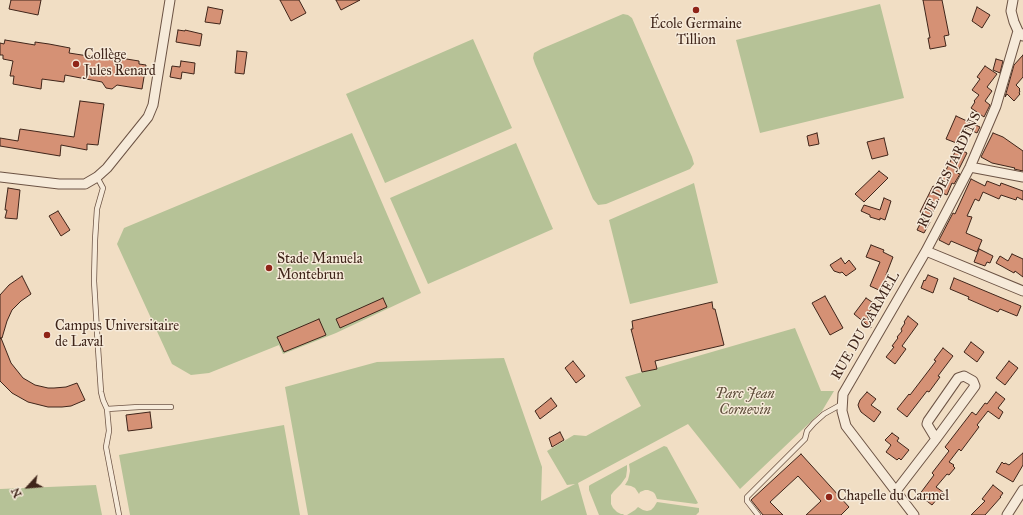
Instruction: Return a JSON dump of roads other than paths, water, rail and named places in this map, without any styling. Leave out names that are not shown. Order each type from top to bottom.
[{"type":"street","points":[[0,179],[59,184],[85,184],[97,177],[107,168],[148,117],[153,106],[170,0]]},
{"type":"street","points":[[1013,0],[1011,11],[1020,34]]},
{"type":"street","name":"RUE DES JARDINS","points":[[926,251],[970,166],[996,106],[1020,34]]},
{"type":"street","points":[[970,166],[1023,177]]},
{"type":"street","points":[[926,251],[1023,291]]},
{"type":"street","name":"RUE DU CARMEL","points":[[914,515],[846,426],[842,411],[842,404],[843,394],[926,251]]},
{"type":"street","points":[[896,491],[936,439],[975,386],[973,381],[964,376],[958,378],[928,421],[927,424],[936,439]]},
{"type":"street","points":[[1007,515],[1023,490]]},
{"type":"lane","points":[[97,177],[103,188],[97,209],[94,281],[101,392],[107,410],[109,430],[106,448],[119,515]]},
{"type":"lane","points":[[758,515],[747,501],[747,497],[805,439],[807,431],[814,423],[824,414],[842,404]]},
{"type":"lane","points":[[107,410],[139,407],[171,407]]},
{"type":"place","name":"École Germaine Tillion","points":[[696,10]]},
{"type":"place","name":"Collège Jules Renard","points":[[76,64]]},
{"type":"place","name":"Stade Manuela Montebrun","points":[[269,268]]},
{"type":"place","name":"Campus Universitaire de Laval","points":[[47,335]]},
{"type":"place","name":"Chapelle du Carmel","points":[[829,497]]},
{"type":"park label","name":"Parc Jean Cornevin","points":[[745,404]]}]
